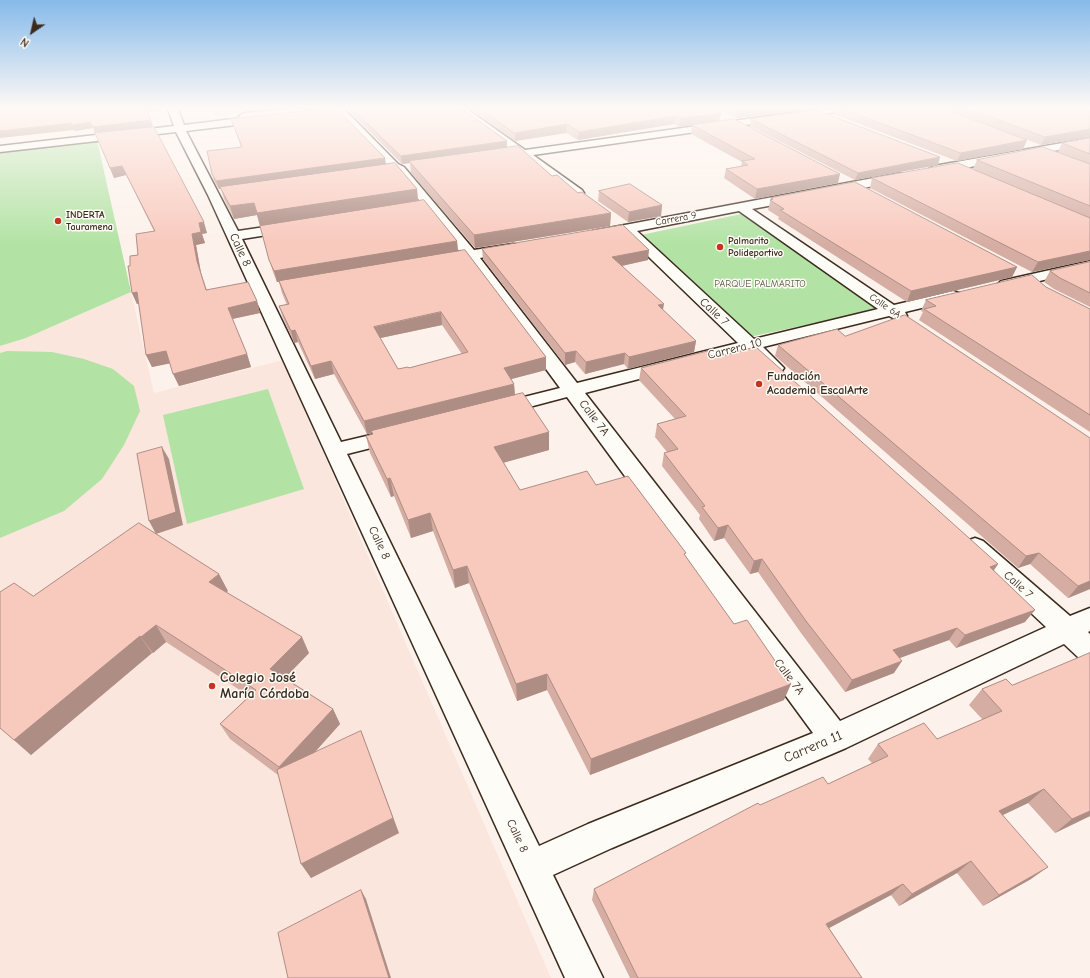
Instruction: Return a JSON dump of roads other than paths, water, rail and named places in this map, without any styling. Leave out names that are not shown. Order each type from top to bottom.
[{"type":"street","name":"Calle 8","points":[[203,155],[222,194],[234,236],[268,290],[335,450],[584,978]]},
{"type":"street","name":"Calle 7A","points":[[382,155],[398,170],[423,206],[470,255],[835,738]]},
{"type":"street","points":[[526,155],[588,200]]},
{"type":"street","points":[[924,172],[1013,155]]},
{"type":"street","points":[[1049,155],[1057,158]]},
{"type":"street","points":[[933,157],[976,175]]},
{"type":"street","points":[[836,175],[870,194]]},
{"type":"street","name":"Carrera 9","points":[[587,236],[620,224],[741,207],[909,175]]},
{"type":"street","name":"Calle 6A","points":[[741,207],[912,324]]},
{"type":"street","name":"Calle 7","points":[[620,224],[790,382]]},
{"type":"street","points":[[234,236],[303,225]]},
{"type":"street","points":[[424,263],[525,246]]},
{"type":"street","points":[[990,288],[1021,275],[1090,265]]},
{"type":"street","points":[[1021,275],[1049,288]]},
{"type":"street","name":"Carrera 10","points":[[481,413],[749,345],[967,293]]},
{"type":"street","points":[[335,450],[412,430]]},
{"type":"street","name":"Calle 7","points":[[961,534],[1078,624],[1090,650]]},
{"type":"street","name":"Carrera 11","points":[[532,867],[600,836],[835,738],[1078,624]]},
{"type":"place","name":"INDERTA Tauramena","points":[[58,221]]},
{"type":"place","name":"Palmarito Polideportivo","points":[[720,247]]},
{"type":"place","name":"Fundación Academia EscalArte","points":[[759,384]]},
{"type":"place","name":"Colegio José María Córdoba","points":[[212,686]]},
{"type":"park label","name":"PARQUE PALMARITO","points":[[760,284]]}]
